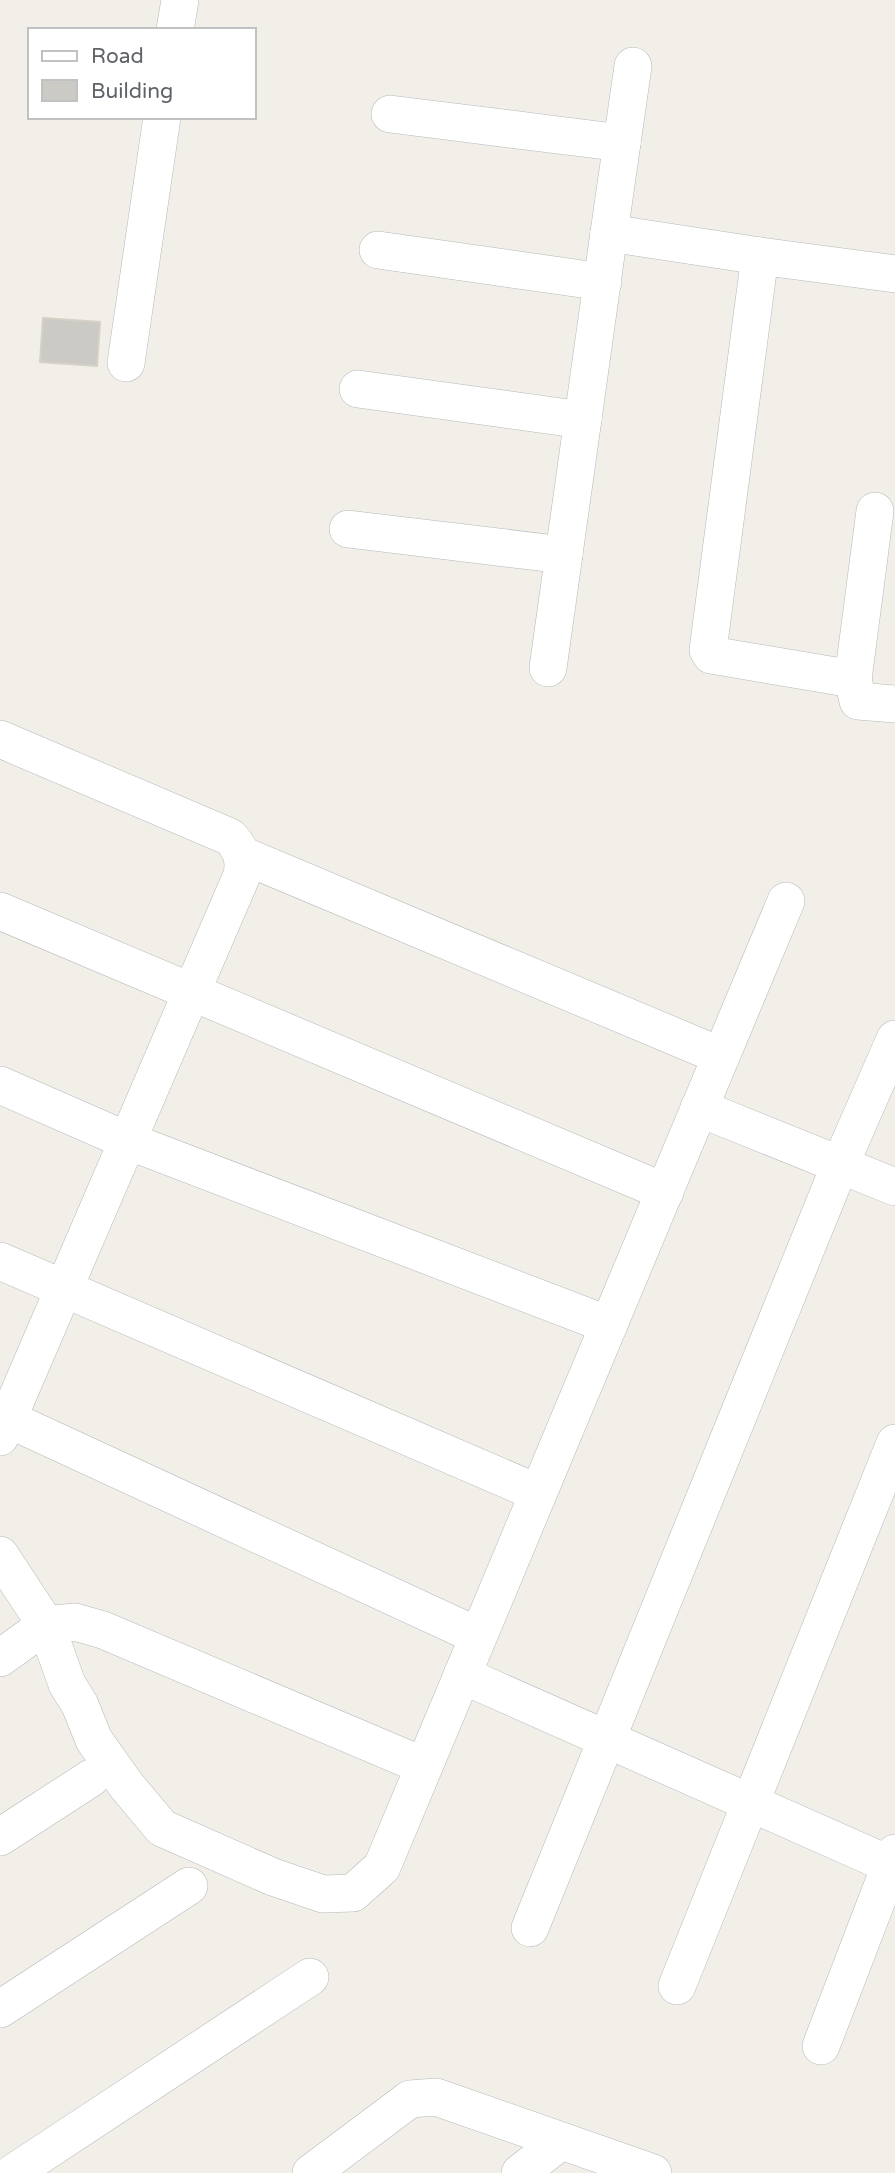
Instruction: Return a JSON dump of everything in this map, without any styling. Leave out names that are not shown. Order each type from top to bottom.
[{"type":"street","points":[[175,28],[180,0]]},
{"type":"street","points":[[548,668],[633,66]]},
{"type":"street","points":[[390,114],[622,143]]},
{"type":"street","points":[[127,363],[162,119]]},
{"type":"street","points":[[609,233],[895,274]]},
{"type":"street","points":[[378,250],[603,282]]},
{"type":"street","points":[[760,256],[708,652],[711,655],[853,679]]},
{"type":"street","points":[[358,389],[583,420]]},
{"type":"street","points":[[875,511],[853,679],[858,701],[895,704]]},
{"type":"street","points":[[348,529],[564,555]]},
{"type":"street","points":[[0,738],[230,836],[242,855],[242,875],[4,1428],[478,1636]]},
{"type":"street","points":[[242,855],[721,1056]]},
{"type":"street","points":[[0,1555],[46,1625],[67,1684],[80,1705],[94,1740],[125,1784],[162,1828],[302,1888],[323,1894],[353,1892],[382,1867],[786,901]]},
{"type":"street","points":[[0,911],[665,1192]]},
{"type":"street","points":[[530,1928],[840,1165],[895,1039]]},
{"type":"street","points":[[0,1085],[128,1141],[609,1325]]},
{"type":"street","points":[[699,1108],[895,1187]]},
{"type":"street","points":[[0,1261],[538,1493]]},
{"type":"street","points":[[677,1986],[895,1443]]},
{"type":"street","points":[[0,1658],[46,1625],[75,1622],[103,1630],[424,1766]]},
{"type":"street","points":[[462,1675],[751,1803],[893,1862],[821,2046]]},
{"type":"street","points":[[0,1837],[91,1778]]},
{"type":"street","points":[[0,2009],[189,1886]]},
{"type":"street","points":[[13,2173],[310,1977]]},
{"type":"street","points":[[311,2173],[410,2099],[422,2097],[436,2097],[653,2173]]},
{"type":"street","points":[[520,2173],[561,2141]]},
{"type":"building","points":[[43,318],[100,322],[97,366],[40,362]]}]
